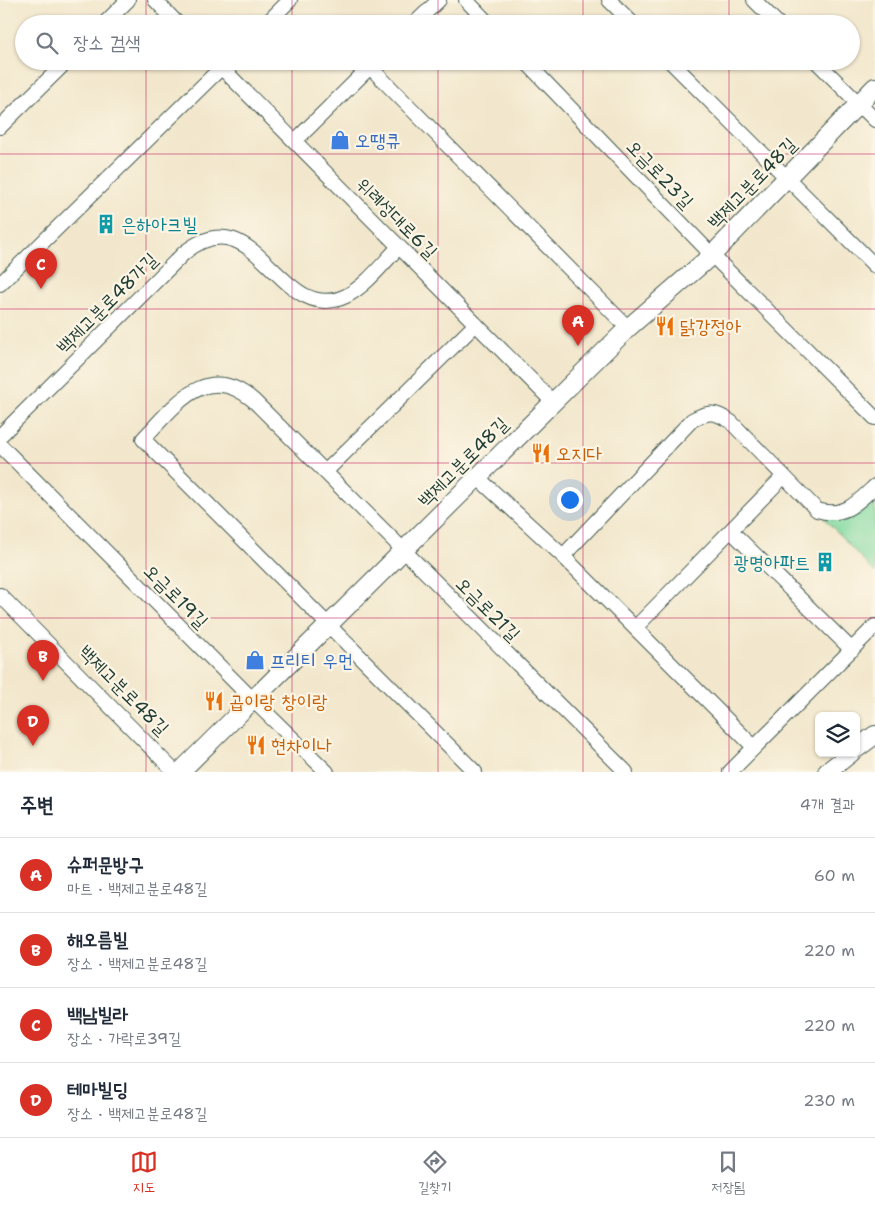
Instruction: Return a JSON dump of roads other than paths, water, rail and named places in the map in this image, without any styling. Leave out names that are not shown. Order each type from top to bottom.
[{"type":"street","points":[[113,15],[128,0]]},
{"type":"street","points":[[155,0],[169,15]]},
{"type":"street","points":[[275,15],[290,0]]},
{"type":"street","points":[[423,15],[438,0]]},
{"type":"street","points":[[466,0],[480,15]]},
{"type":"street","points":[[609,0],[624,15]]},
{"type":"street","points":[[754,0],[769,15]]},
{"type":"street","points":[[0,127],[58,70]]},
{"type":"street","points":[[0,284],[214,70]]},
{"type":"street","name":"위례성대로6길","points":[[228,70],[295,141],[553,402]]},
{"type":"street","points":[[295,141],[367,70]]},
{"type":"street","points":[[379,70],[628,328]]},
{"type":"street","name":"오금로23길","points":[[534,70],[712,255],[875,418]]},
{"type":"street","points":[[679,70],[875,266]]},
{"type":"street","points":[[825,70],[875,120]]},
{"type":"street","name":"백제고분로48길","points":[[180,772],[628,328],[712,255],[875,88]]},
{"type":"street","name":"백제고분로48가길","points":[[0,436],[184,252],[203,240],[221,238],[243,243],[256,252],[296,291],[307,297],[322,300],[334,300],[354,291],[399,246]]},
{"type":"street","points":[[325,472],[476,324]]},
{"type":"street","name":"오금로21길","points":[[328,626],[143,439],[180,400],[192,391],[212,384],[229,386],[245,393],[253,400],[403,552],[626,772]]},
{"type":"street","points":[[562,556],[692,420],[704,414],[719,413],[731,422],[817,510],[829,514],[847,510],[875,486]]},
{"type":"street","name":"오금로19길","points":[[0,445],[252,700],[326,772]]},
{"type":"street","points":[[635,628],[784,476]]},
{"type":"street","points":[[477,477],[562,556],[754,748]]},
{"type":"street","points":[[731,531],[852,650]]},
{"type":"street","name":"백제고분로48길","points":[[0,595],[175,772]]},
{"type":"street","points":[[328,626],[475,772]]},
{"type":"street","points":[[730,772],[875,626]]},
{"type":"street","points":[[860,746],[875,734]]},
{"type":"street","points":[[828,772],[846,757]]},
{"type":"place","name":"오땡큐","points":[[340,140]]},
{"type":"place","name":"은하아크빌","points":[[106,224]]},
{"type":"place","name":"백남빌라","points":[[41,289]]},
{"type":"place","name":"닭강정아","points":[[665,326]]},
{"type":"place","name":"슈퍼문방구","points":[[578,346]]},
{"type":"place","name":"오지다","points":[[541,453]]},
{"type":"place","name":"광명아파트","points":[[825,562]]},
{"type":"place","name":"프리티 우먼","points":[[255,660]]},
{"type":"place","name":"해오름빌","points":[[43,681]]},
{"type":"place","name":"곱이랑 창이랑","points":[[214,701]]},
{"type":"place","name":"현차이나","points":[[256,745]]},
{"type":"place","name":"테마빌딩","points":[[33,746]]}]
